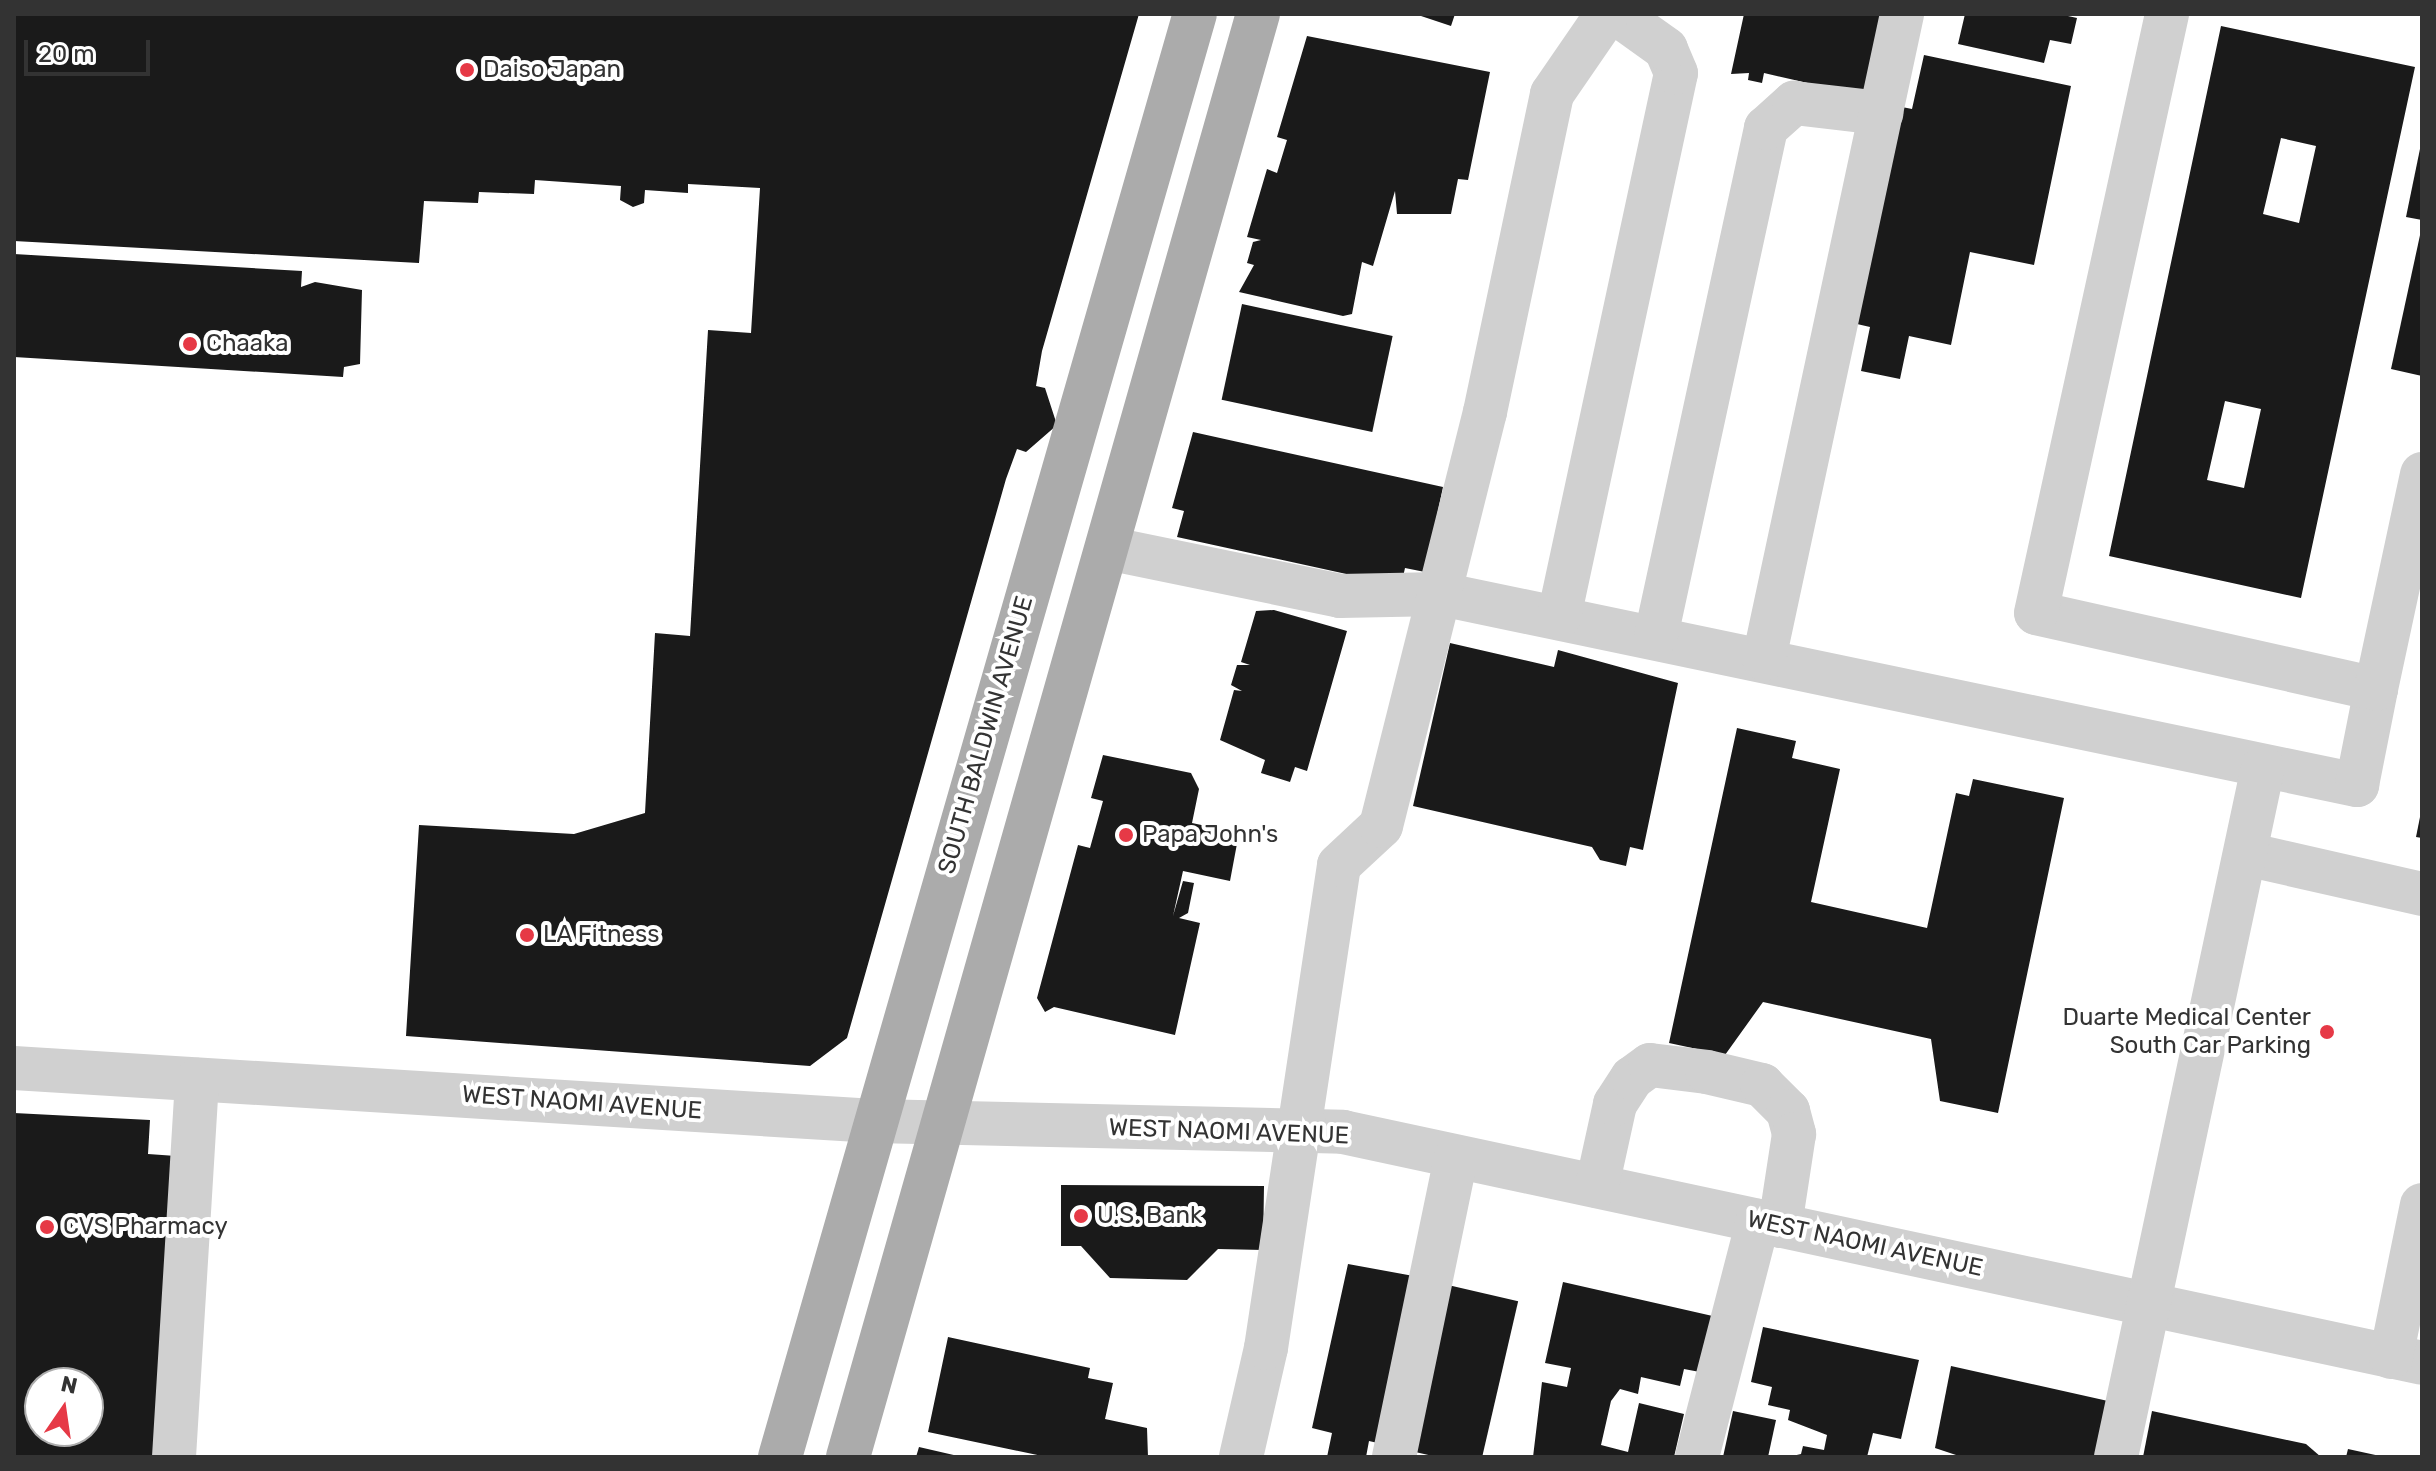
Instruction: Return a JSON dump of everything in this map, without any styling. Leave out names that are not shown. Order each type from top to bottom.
[{"type":"main road","name":"SOUTH BALDWIN AVENUE","points":[[780,1457],[874,1121],[1195,14]]},
{"type":"main road","points":[[848,1457],[1258,14]]},
{"type":"street","points":[[1241,1457],[1266,1348],[1294,1132],[1339,865],[1381,826],[1441,594],[1552,94],[1607,14]]},
{"type":"street","points":[[1559,617],[1676,73],[1666,49],[1617,14]]},
{"type":"street","points":[[1764,659],[1902,14]]},
{"type":"street","points":[[2167,14],[2036,613],[2376,689]]},
{"type":"street","points":[[1656,636],[1766,128],[1794,103],[1881,113]]},
{"type":"street","points":[[1107,548],[1340,596],[1441,594],[1656,636],[2357,785],[2422,474]]},
{"type":"street","points":[[2116,1457],[2263,767]]},
{"type":"street","points":[[2246,854],[2422,894]]},
{"type":"street","points":[[1597,1186],[1615,1104],[1632,1078],[1650,1065],[1707,1072],[1762,1085],[1788,1111],[1794,1134],[1697,1457]]},
{"type":"street","name":"WEST NAOMI AVENUE","points":[[14,1068],[874,1121],[1343,1132],[2407,1360]]},
{"type":"street","points":[[174,1457],[197,1080]]},
{"type":"street","points":[[1394,1457],[1456,1157]]},
{"type":"street","points":[[2407,1360],[2421,1214]]},
{"type":"building","points":[[14,14],[1139,14],[1042,351],[1036,386],[1045,388],[1057,425],[1026,452],[1017,449],[1006,479],[847,1038],[810,1066],[406,1036],[419,825],[574,834],[645,813],[655,633],[690,636],[708,330],[751,333],[760,188],[688,184],[688,193],[645,190],[644,203],[633,207],[620,200],[621,186],[535,180],[534,194],[479,192],[478,203],[424,201],[419,263],[14,241]]},
{"type":"building","points":[[1415,14],[1455,14],[1451,26]]},
{"type":"building","points":[[1744,14],[1882,14],[1865,96],[1764,73],[1762,83],[1748,80],[1749,73],[1731,74]]},
{"type":"building","points":[[1965,14],[2059,14],[2077,18],[2071,44],[2050,40],[2044,63],[1958,44]]},
{"type":"building","points":[[2221,26],[2415,67],[2301,598],[2109,556]],"holes":[[[2281,138],[2316,146],[2299,223],[2263,214]],[[2225,401],[2261,409],[2244,488],[2207,480]]]},
{"type":"building","points":[[1307,36],[1490,72],[1468,180],[1458,179],[1451,214],[1397,214],[1395,191],[1373,266],[1362,262],[1352,314],[1343,316],[1239,292],[1254,265],[1247,263],[1253,242],[1261,240],[1247,237],[1267,169],[1277,173],[1287,140],[1277,137]]},
{"type":"building","points":[[1924,55],[2071,86],[2034,265],[1970,252],[1951,345],[1909,336],[1900,379],[1861,371],[1870,327],[1857,324],[1902,107],[1912,109]]},
{"type":"building","points":[[2422,144],[2422,220],[2406,217]]},
{"type":"building","points":[[2422,226],[2422,376],[2391,369]]},
{"type":"building","points":[[14,254],[302,271],[301,287],[315,282],[362,290],[360,364],[344,367],[343,377],[14,357]]},
{"type":"building","points":[[1242,304],[1393,336],[1372,432],[1222,400]]},
{"type":"building","points":[[1193,432],[1443,487],[1425,572],[1405,568],[1401,586],[1177,537],[1184,511],[1172,508]]},
{"type":"building","points":[[1274,610],[1347,631],[1307,771],[1295,767],[1290,782],[1261,773],[1265,760],[1220,740],[1234,690],[1242,691],[1231,685],[1237,665],[1250,665],[1241,662],[1256,611]]},
{"type":"building","points":[[1450,643],[1554,667],[1558,650],[1678,683],[1643,850],[1630,847],[1626,866],[1600,860],[1592,847],[1413,806]]},
{"type":"building","points":[[1737,728],[1796,741],[1792,758],[1840,769],[1811,902],[1927,928],[1956,793],[1969,796],[1973,779],[2064,798],[1998,1113],[1940,1101],[1931,1039],[1763,1002],[1725,1055],[1669,1043]]},
{"type":"building","points":[[1103,755],[1191,773],[1199,789],[1192,823],[1239,833],[1230,881],[1183,871],[1173,916],[1183,881],[1194,883],[1188,913],[1179,918],[1200,923],[1175,1035],[1054,1007],[1045,1012],[1037,998],[1078,845],[1090,848],[1103,801],[1091,798]]},
{"type":"building","points":[[2422,812],[2422,838],[2416,837]]},
{"type":"building","points":[[14,1113],[150,1120],[148,1154],[176,1156],[156,1457],[14,1457]]},
{"type":"building","points":[[1061,1185],[1264,1186],[1263,1250],[1218,1249],[1187,1280],[1110,1278],[1081,1246],[1061,1246]]},
{"type":"building","points":[[1348,1264],[1419,1277],[1382,1444],[1369,1441],[1366,1457],[1327,1457],[1332,1433],[1312,1428]]},
{"type":"building","points":[[1563,1282],[1717,1317],[1705,1373],[1684,1369],[1680,1386],[1641,1377],[1638,1394],[1620,1389],[1611,1401],[1601,1445],[1628,1452],[1639,1403],[1684,1414],[1674,1457],[1533,1457],[1542,1382],[1567,1387],[1571,1368],[1545,1363]]},
{"type":"building","points":[[1448,1285],[1518,1301],[1482,1457],[1437,1457],[1410,1451]]},
{"type":"building","points":[[1763,1327],[1919,1360],[1901,1439],[1873,1433],[1867,1457],[1788,1457],[1801,1454],[1803,1446],[1824,1450],[1827,1435],[1788,1420],[1790,1410],[1768,1405],[1772,1387],[1751,1382]]},
{"type":"building","points":[[948,1337],[1090,1368],[1088,1378],[1113,1383],[1105,1419],[1147,1428],[1148,1457],[1047,1457],[928,1432]]},
{"type":"building","points":[[1951,1366],[2108,1401],[2097,1457],[1962,1457],[1935,1448]]},
{"type":"building","points":[[1733,1411],[1776,1420],[1768,1457],[1723,1457]]},
{"type":"building","points":[[2152,1411],[2306,1444],[2321,1457],[2143,1457]]},
{"type":"building","points":[[919,1447],[958,1456],[958,1457],[916,1457]]},
{"type":"building","points":[[2348,1449],[2380,1456],[2380,1457],[2346,1457]]},
{"type":"place","name":"Daiso Japan","points":[[467,70]]},
{"type":"place","name":"Chaaka","points":[[190,344]]},
{"type":"place","name":"Papa John's","points":[[1126,835]]},
{"type":"place","name":"LA Fitness","points":[[527,935]]},
{"type":"place","name":"Duarte Medical Center South Car Parking","points":[[2327,1032]]},
{"type":"place","name":"U.S. Bank","points":[[1081,1216]]},
{"type":"place","name":"CVS Pharmacy","points":[[47,1227]]}]
